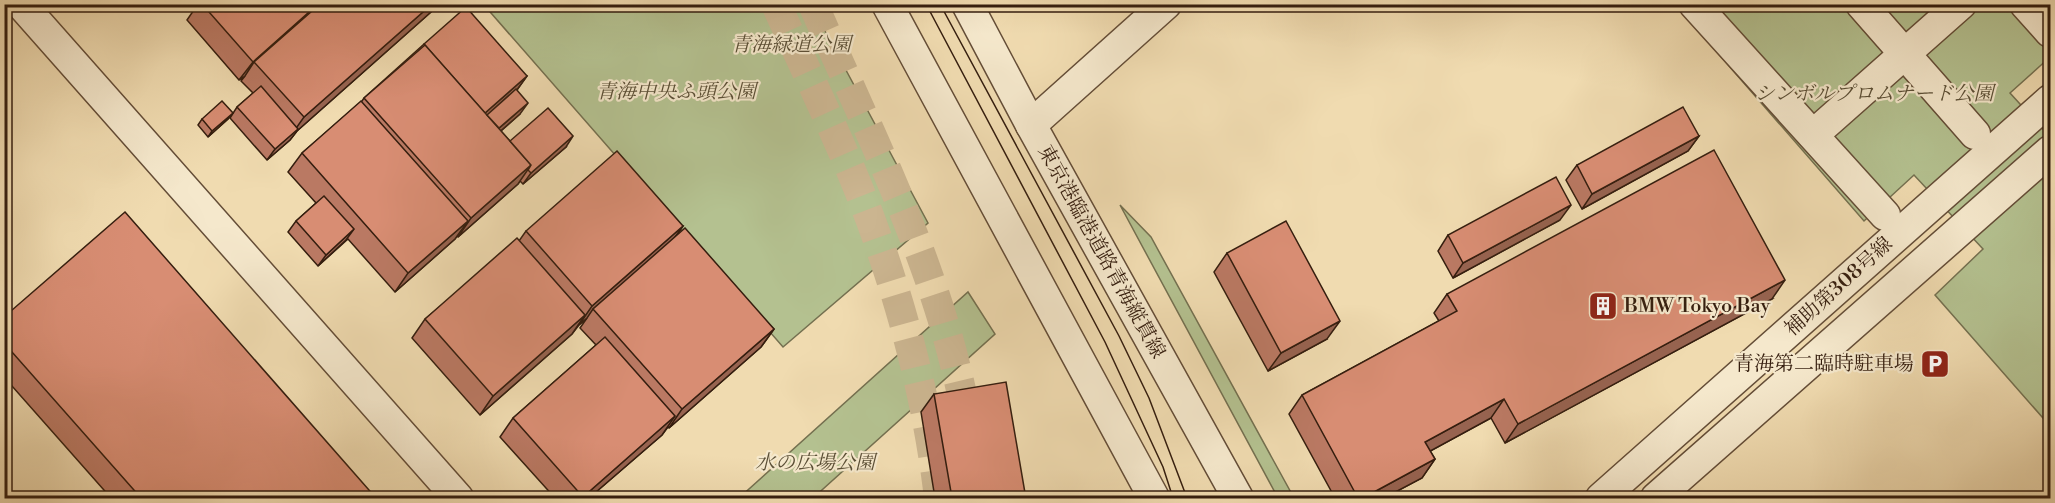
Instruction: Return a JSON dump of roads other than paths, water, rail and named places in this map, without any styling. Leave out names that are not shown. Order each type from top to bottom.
[{"type":"street","points":[[21,4],[458,498]]},
{"type":"street","points":[[887,4],[1154,498]]},
{"type":"street","name":"東京港臨港道路青海縦貫線","points":[[967,4],[1031,125],[1238,498]]},
{"type":"street","points":[[1031,125],[1166,4]]},
{"type":"street","points":[[1694,4],[1885,215]]},
{"type":"street","points":[[1861,4],[1975,134]]},
{"type":"street","points":[[1813,135],[1961,4]]},
{"type":"street","points":[[2025,4],[2050,32]]},
{"type":"street","name":"補助第308号線","points":[[1601,498],[2050,100]]},
{"type":"street","name":"補助第308号線","points":[[1656,498],[2050,151]]},
{"type":"tunnel","points":[[776,4],[849,166],[883,255],[904,323],[921,392],[939,498]]},
{"type":"tunnel","points":[[813,4],[894,188],[930,281],[961,392],[978,498]]},
{"type":"tram line","points":[[926,4],[1105,342],[1163,467],[1173,498]]},
{"type":"tram line","points":[[940,4],[1119,336],[1149,398],[1187,498]]},
{"type":"place","name":"BMW Tokyo Bay","points":[[1603,306]]},
{"type":"place","name":"青海第二臨時駐車場","points":[[1935,364]]},
{"type":"park label","name":"青海緑道公園","points":[[791,45]]},
{"type":"park label","name":"青海中央ふ頭公園","points":[[676,92]]},
{"type":"park label","name":"シンボルプロムナード公園","points":[[1874,94]]},
{"type":"park label","name":"水の広場公園","points":[[815,463]]}]
